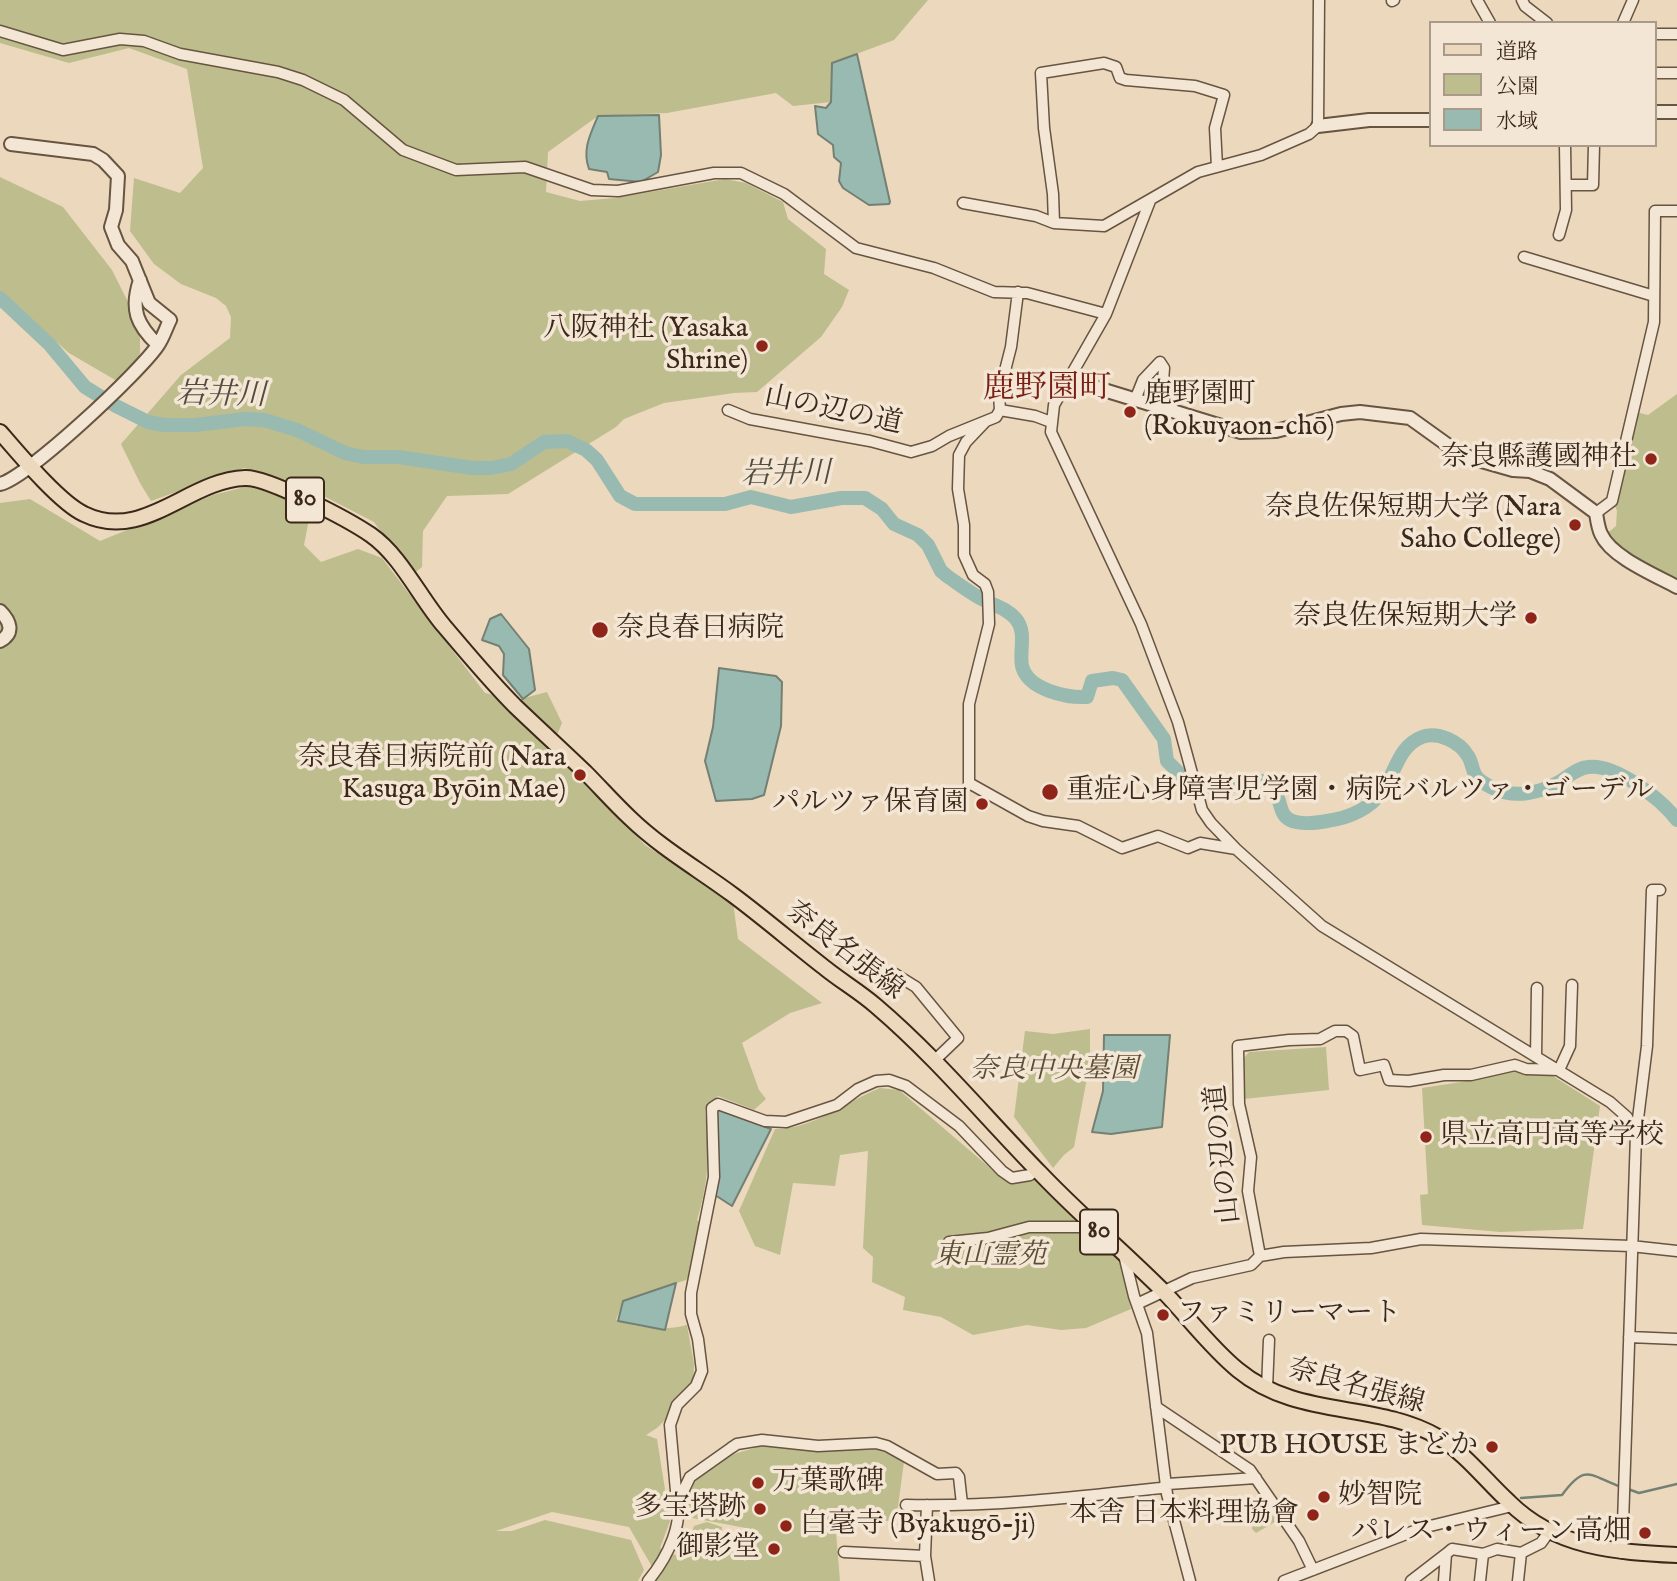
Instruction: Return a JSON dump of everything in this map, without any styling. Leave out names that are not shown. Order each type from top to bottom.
[{"type":"main road","name":"奈良名張線","points":[[0,432],[31,467],[75,509],[93,518],[108,522],[138,520],[208,488],[240,478],[257,479],[281,487],[370,535],[392,555],[422,599],[511,702],[631,819],[664,848],[732,894],[874,1004],[935,1060],[1036,1170],[1163,1291],[1238,1370],[1267,1388],[1297,1401],[1402,1422],[1433,1434],[1470,1463],[1527,1519],[1549,1532],[1581,1545],[1622,1553],[1677,1555]]},
{"type":"street","points":[[963,203],[1036,216],[1054,223],[1104,226],[1198,172],[1262,155],[1310,134],[1318,125],[1319,0]]},
{"type":"street","points":[[1477,0],[1489,21]]},
{"type":"street","points":[[1522,0],[1525,6],[1544,21]]},
{"type":"street","points":[[1624,21],[1633,0]]},
{"type":"street","points":[[0,31],[63,50],[120,39],[144,41],[180,54],[278,72],[303,80],[344,100],[402,149],[456,170],[525,167],[592,190],[618,191],[715,173],[741,173],[784,194],[856,248],[934,268],[994,292],[1027,293],[1106,314]]},
{"type":"street","points":[[1656,34],[1677,34]]},
{"type":"street","points":[[1054,223],[1041,73],[1104,63],[1116,68],[1120,78],[1126,80],[1195,86],[1224,95],[1215,128],[1217,167]]},
{"type":"street","points":[[1656,73],[1677,73]]},
{"type":"street","points":[[1656,112],[1677,113]]},
{"type":"street","points":[[1318,125],[1369,120],[1428,120]]},
{"type":"street","points":[[0,484],[10,481],[31,467],[123,384],[158,345],[170,320],[149,303],[132,261],[118,245],[111,227],[116,210],[118,177],[103,160],[93,154],[11,144]]},
{"type":"street","points":[[1559,235],[1566,210],[1565,147]]},
{"type":"street","points":[[1566,184],[1593,185],[1594,147]]},
{"type":"street","points":[[1150,201],[1106,314],[1054,405],[1051,432],[1140,625],[1178,722],[1202,810],[1236,849],[1322,926],[1610,1102],[1627,1117],[1636,1135]]},
{"type":"street","points":[[1596,513],[1612,501],[1654,322],[1656,211],[1677,211]]},
{"type":"street","points":[[1524,257],[1654,296]]},
{"type":"street","points":[[140,281],[135,294],[136,315],[144,331],[158,345]]},
{"type":"street","points":[[1018,292],[1011,347],[999,394],[1000,410],[996,417],[985,422],[966,442],[959,455],[958,489],[964,525],[964,555],[973,575],[985,584],[989,624],[968,704],[969,783],[1028,816],[1078,826],[1122,848],[1158,836],[1188,848],[1200,844],[1236,849]]},
{"type":"street","points":[[1135,400],[1143,380],[1160,362],[1164,368],[1161,407]]},
{"type":"street","points":[[1068,379],[1241,432],[1276,431],[1341,414],[1360,412],[1410,418],[1456,451],[1471,458],[1513,470],[1530,471],[1550,479],[1596,513],[1600,533],[1608,544],[1637,566],[1677,587]]},
{"type":"street","name":"山の辺の道","points":[[728,410],[751,419],[870,441],[911,452],[932,446],[985,422]]},
{"type":"street","points":[[1000,410],[1035,416],[1051,422]]},
{"type":"street","points":[[0,611],[9,621],[10,631],[0,640]]},
{"type":"street","points":[[1622,1553],[1622,1489],[1636,1135],[1647,1046],[1653,890],[1660,890]]},
{"type":"street","points":[[895,974],[916,986],[958,1038],[935,1060]]},
{"type":"street","points":[[1559,1070],[1570,1046],[1572,985]]},
{"type":"street","points":[[1536,1056],[1537,988]]},
{"type":"street","name":"山の辺の道","points":[[1260,1256],[1248,1191],[1251,1157],[1239,1104],[1238,1046],[1320,1039],[1335,1031],[1346,1031],[1353,1036],[1360,1070],[1384,1065],[1389,1080],[1409,1082],[1444,1075],[1471,1075],[1515,1065],[1526,1069],[1559,1070]]},
{"type":"street","points":[[648,1581],[670,1548],[677,1521],[678,1500],[670,1425],[677,1405],[696,1386],[702,1371],[698,1339],[691,1314],[691,1293],[714,1177],[712,1108],[718,1104],[765,1122],[786,1122],[837,1105],[858,1089],[876,1081],[889,1080],[906,1086],[959,1126],[1012,1178],[1030,1175],[1036,1170]]},
{"type":"street","points":[[949,1242],[988,1238],[1029,1227],[1094,1227]]},
{"type":"street","points":[[1137,1304],[1192,1279],[1251,1265],[1260,1256],[1284,1252],[1371,1248],[1421,1239],[1631,1246],[1677,1251]]},
{"type":"street","points":[[1124,1254],[1147,1333],[1165,1486],[1190,1581]]},
{"type":"street","points":[[1629,1337],[1677,1339]]},
{"type":"street","points":[[1267,1388],[1269,1340]]},
{"type":"street","points":[[1156,1407],[1250,1470],[1299,1541],[1313,1570]]},
{"type":"street","points":[[678,1500],[690,1476],[737,1444],[769,1440],[818,1446],[876,1443],[887,1446],[937,1474],[956,1473],[959,1477],[962,1504]]},
{"type":"street","points":[[906,1505],[1103,1495],[1256,1478]]},
{"type":"street","points":[[928,1505],[925,1556],[929,1581]]},
{"type":"street","points":[[1284,1581],[1422,1528],[1512,1506]]},
{"type":"street","points":[[1411,1581],[1452,1549],[1483,1554],[1497,1549],[1521,1553],[1541,1543],[1549,1532]]},
{"type":"street","points":[[844,1552],[925,1556]]},
{"type":"street","points":[[1518,1581],[1521,1553]]},
{"type":"street","points":[[1444,1581],[1446,1554]]},
{"type":"street","points":[[1480,1581],[1483,1554]]},
{"type":"green space","points":[[0,0],[928,0],[894,40],[832,63],[831,102],[793,106],[776,93],[667,113],[598,116],[548,152],[546,192],[580,201],[615,198],[725,179],[746,183],[783,202],[788,219],[826,249],[824,274],[849,290],[842,307],[821,337],[757,392],[664,403],[624,419],[616,427],[508,494],[447,496],[423,531],[422,567],[412,575],[374,522],[308,488],[244,468],[151,501],[121,444],[181,375],[230,338],[231,317],[226,306],[216,298],[181,284],[154,264],[130,231],[134,178],[180,193],[203,168],[187,69],[129,48],[69,63],[0,43]]},
{"type":"green space","points":[[0,177],[63,207],[112,270],[128,302],[140,338],[140,353],[136,365],[117,381],[69,353],[0,292]]},
{"type":"green space","name":"奈良縣護國神社","points":[[1677,394],[1677,581],[1609,543],[1603,531],[1610,531],[1616,526],[1617,511],[1614,503],[1636,412],[1648,415]]},
{"type":"green space","points":[[253,485],[311,509],[304,545],[321,562],[358,549],[382,558],[485,693],[517,700],[547,692],[562,723],[552,747],[645,845],[733,902],[738,939],[822,1003],[790,1013],[742,1043],[759,1090],[766,1099],[754,1110],[718,1096],[705,1110],[707,1165],[697,1220],[708,1231],[704,1251],[686,1280],[623,1301],[616,1320],[652,1328],[687,1325],[694,1364],[693,1393],[657,1428],[646,1435],[657,1439],[670,1521],[660,1548],[682,1558],[694,1526],[707,1522],[722,1527],[721,1542],[745,1561],[748,1558],[746,1528],[687,1517],[691,1480],[724,1457],[761,1446],[874,1447],[904,1462],[896,1521],[835,1520],[840,1581],[656,1581],[658,1577],[629,1527],[552,1512],[496,1531],[512,1531],[545,1520],[631,1540],[644,1570],[638,1581],[0,1581],[0,503],[30,499],[100,541],[213,495]]},
{"type":"green space","name":"奈良中央墓園","points":[[1090,1029],[1090,1062],[1074,1147],[1053,1168],[1014,1117],[1025,1031],[1053,1034]]},
{"type":"green space","points":[[1326,1047],[1329,1090],[1244,1099],[1244,1058],[1249,1052]]},
{"type":"green space","points":[[1513,1070],[1524,1075],[1553,1076],[1600,1106],[1583,1229],[1500,1232],[1422,1225],[1420,1195],[1428,1194],[1422,1088],[1474,1080]]},
{"type":"green space","name":"東山霊苑","points":[[880,1088],[899,1090],[1001,1177],[1012,1180],[1039,1177],[1075,1218],[1120,1258],[1131,1309],[1086,1328],[1061,1330],[1027,1325],[973,1335],[941,1317],[903,1310],[905,1297],[872,1282],[873,1257],[863,1248],[868,1151],[840,1155],[835,1186],[793,1183],[780,1255],[755,1246],[739,1211],[775,1129],[816,1120]]},
{"type":"green space","points":[[1263,1493],[1280,1519],[1256,1533],[1252,1529],[1259,1495]]},
{"type":"water","points":[[857,54],[889,204],[869,205],[843,188],[839,181],[841,163],[834,157],[833,145],[818,134],[815,106],[826,108],[831,102],[832,63]]},
{"type":"water","points":[[659,115],[661,155],[658,172],[641,182],[609,179],[607,172],[589,169],[587,149],[598,116]]},
{"type":"water","points":[[501,614],[529,649],[535,690],[523,699],[503,675],[504,654],[499,646],[482,640],[490,619]]},
{"type":"water","points":[[719,668],[776,676],[782,682],[781,726],[764,795],[752,799],[716,801],[705,761],[713,727]]},
{"type":"water","points":[[1104,1035],[1170,1035],[1162,1127],[1111,1134],[1092,1132],[1103,1091]]},
{"type":"water","points":[[718,1110],[771,1129],[732,1206],[715,1195],[718,1154],[714,1112]]},
{"type":"water","points":[[676,1283],[665,1330],[618,1321],[623,1301]]},
{"type":"waterway","name":"岩井川","points":[[0,298],[50,345],[85,387],[148,422],[195,425],[245,419],[264,420],[297,430],[345,453],[363,457],[398,457],[473,468],[511,464],[544,442],[567,441],[586,450],[597,460],[620,496],[635,504],[725,504],[751,497],[791,507],[841,498],[865,498],[882,509],[894,524],[918,535],[928,545],[941,571],[947,576],[1016,619],[1022,636],[1022,666],[1032,681],[1059,694],[1087,697],[1092,681],[1113,678],[1122,680],[1164,739],[1167,761],[1183,777],[1198,785],[1222,789],[1249,781],[1265,781],[1275,791],[1283,813],[1294,822],[1335,820],[1364,808],[1382,792],[1407,747],[1422,737],[1435,735],[1460,746],[1478,778],[1501,791],[1518,794],[1535,792],[1552,786],[1580,769],[1599,767],[1637,784],[1677,820]]},
{"type":"waterway","points":[[1521,1498],[1562,1495],[1577,1478],[1589,1474],[1621,1487]]},
{"type":"waterway","points":[[1628,1489],[1639,1493],[1677,1484]]},
{"type":"place","name":"八阪神社 (Yasaka Shrine)","points":[[762,346]]},
{"type":"place","name":"鹿野園町 (Rokuyaon-chō)","points":[[1130,412]]},
{"type":"place","name":"奈良縣護國神社","points":[[1651,459]]},
{"type":"place","name":"奈良佐保短期大学 (Nara Saho College)","points":[[1575,525]]},
{"type":"place","name":"奈良佐保短期大学","points":[[1531,618]]},
{"type":"place","name":"奈良春日病院","points":[[600,630]]},
{"type":"place","name":"奈良春日病院前 (Nara Kasuga Byōin Mae)","points":[[580,775]]},
{"type":"place","name":"重症心身障害児学園・病院バルツァ・ゴーデル","points":[[1050,792]]},
{"type":"place","name":"パルツァ保育園","points":[[982,804]]},
{"type":"place","name":"県立高円高等学校","points":[[1426,1137]]},
{"type":"place","name":"ファミリーマート","points":[[1163,1315]]},
{"type":"place","name":"PUB HOUSE まどか","points":[[1492,1447]]},
{"type":"place","name":"万葉歌碑","points":[[758,1483]]},
{"type":"place","name":"妙智院","points":[[1324,1497]]},
{"type":"place","name":"多宝塔跡","points":[[760,1509]]},
{"type":"place","name":"本舎 日本料理協會","points":[[1313,1515]]},
{"type":"place","name":"白毫寺 (Byakugō-ji)","points":[[786,1526]]},
{"type":"place","name":"パレス・ウィーン高畑","points":[[1645,1533]]},
{"type":"place","name":"御影堂","points":[[774,1549]]},
{"type":"district","name":"鹿野園町","points":[[1047,390]]}]
